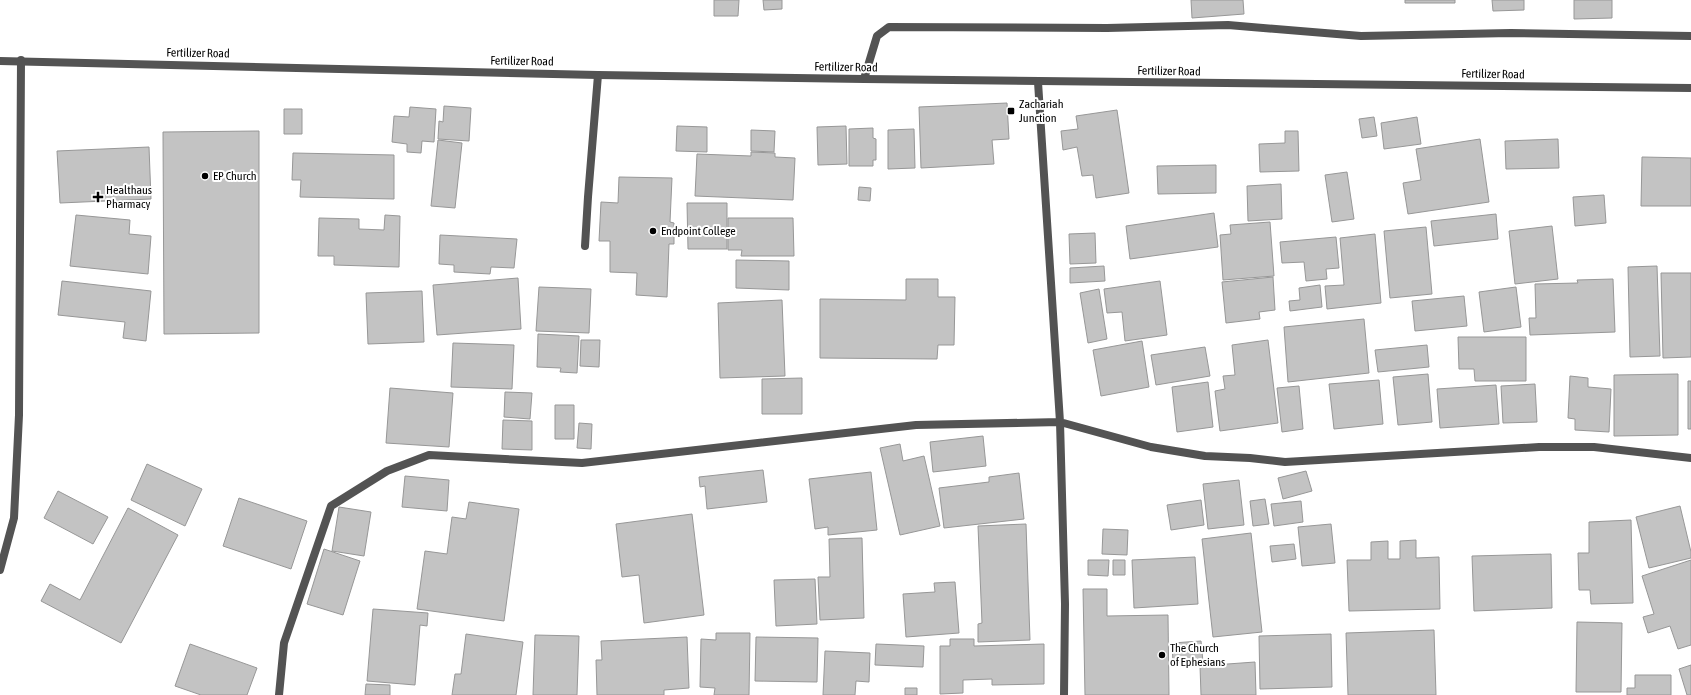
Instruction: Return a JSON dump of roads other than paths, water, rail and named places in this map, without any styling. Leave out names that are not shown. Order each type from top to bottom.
[{"type":"street","points":[[864,80],[877,36],[889,27],[1107,28],[1228,25],[1361,36],[1511,33],[1691,36]]},
{"type":"street","points":[[0,570],[14,518],[18,423],[21,60]]},
{"type":"street","name":"Fertilizer Road","points":[[0,61],[21,60],[598,75],[864,80],[1691,88]]},
{"type":"street","points":[[585,246],[598,75]]},
{"type":"street","points":[[1038,82],[1060,422],[1065,604],[1064,695]]},
{"type":"street","points":[[279,695],[284,643],[331,506],[387,471],[429,455],[582,463],[916,425],[1060,422],[1151,447],[1205,456],[1250,458],[1285,462],[1547,447],[1594,447],[1691,458]]},
{"type":"place","name":"Zachariah Junction","points":[[1011,111]]},
{"type":"place","name":"EP Church","points":[[205,176]]},
{"type":"place","name":"Healthaus Pharmacy","points":[[98,197]]},
{"type":"place","name":"Endpoint College","points":[[653,231]]},
{"type":"place","name":"The Church of Ephesians","points":[[1162,655]]}]
